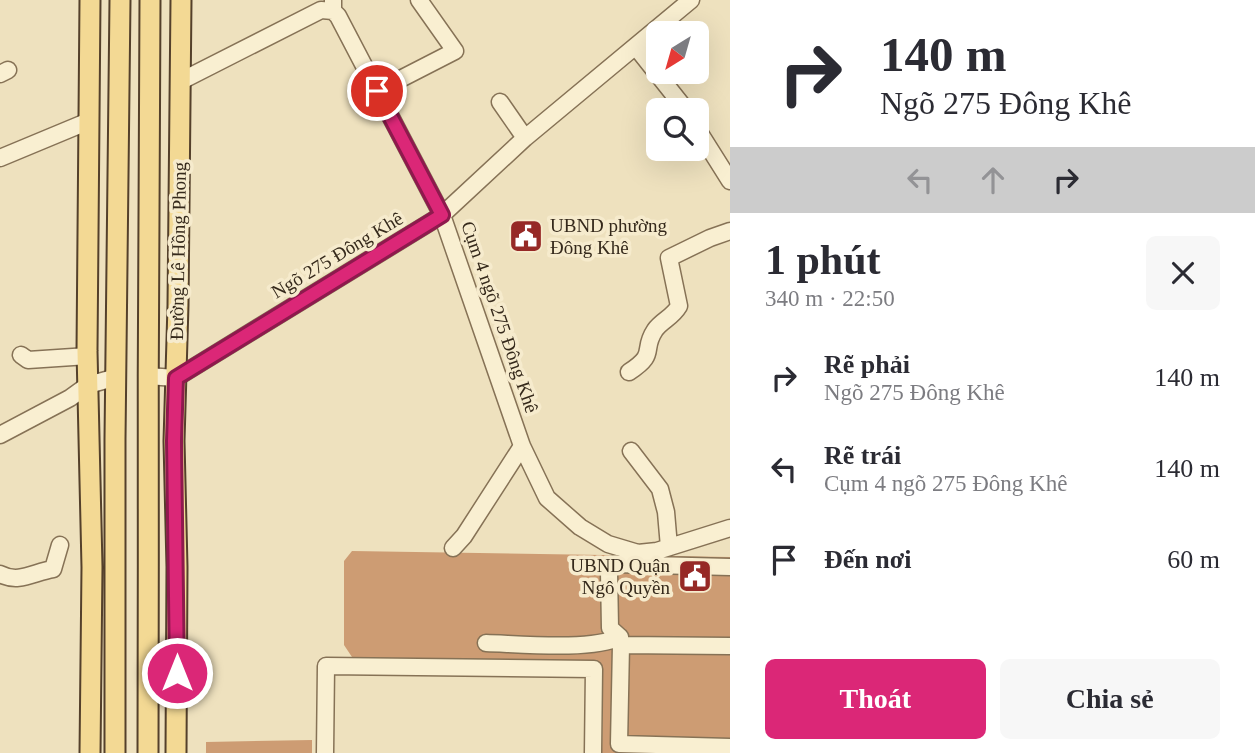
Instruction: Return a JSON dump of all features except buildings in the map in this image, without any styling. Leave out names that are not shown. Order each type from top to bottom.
[{"type":"main road","points":[[90,0],[90,753]]},
{"type":"main road","points":[[115,753],[120,0]]},
{"type":"main road","name":"Đường Lê Hồng Phong","points":[[148,753],[150,0]]},
{"type":"main road","name":"Đường Lê Hồng Phong","points":[[176,753],[177,567],[174,441],[181,0]]},
{"type":"street","points":[[377,91],[455,51],[419,0]]},
{"type":"street","name":"Ngõ 275 Đông Khê","points":[[176,378],[442,215],[526,138],[691,0]]},
{"type":"street","points":[[181,81],[333,5]]},
{"type":"street","name":"Cụm 4 ngõ 275 Đông Khê","points":[[333,5],[442,215],[523,446],[547,498],[580,527],[608,544],[638,553],[670,547]]},
{"type":"street","points":[[636,47],[676,98]]},
{"type":"street","points":[[500,102],[526,138]]},
{"type":"street","points":[[0,158],[89,121]]},
{"type":"street","points":[[709,148],[730,181]]},
{"type":"street","points":[[629,372],[645,362],[650,350],[650,337],[657,327],[673,316],[679,306],[669,258],[730,232]]},
{"type":"street","points":[[21,355],[28,360],[88,356]]},
{"type":"street","points":[[147,376],[176,378]]},
{"type":"street","points":[[0,435],[70,398],[88,385],[117,377]]},
{"type":"street","points":[[453,548],[464,536],[523,446]]},
{"type":"street","points":[[631,451],[660,489],[670,547],[730,528]]},
{"type":"street","points":[[0,574],[9,579],[26,578],[53,569],[60,545]]},
{"type":"street","points":[[730,567],[614,564],[609,572],[610,628],[620,641],[620,744],[730,747]]},
{"type":"street","points":[[486,643],[620,641],[730,646]]},
{"type":"street","points":[[326,753],[326,666],[594,668],[593,753]]},
{"type":"place","name":"UBND phường Đông Khê","points":[[526,236]]},
{"type":"place","name":"UBND Quận Ngô Quyền","points":[[695,576]]},
{"type":"route","points":[[177,673],[174,441],[176,378],[442,215],[377,91]]}]
